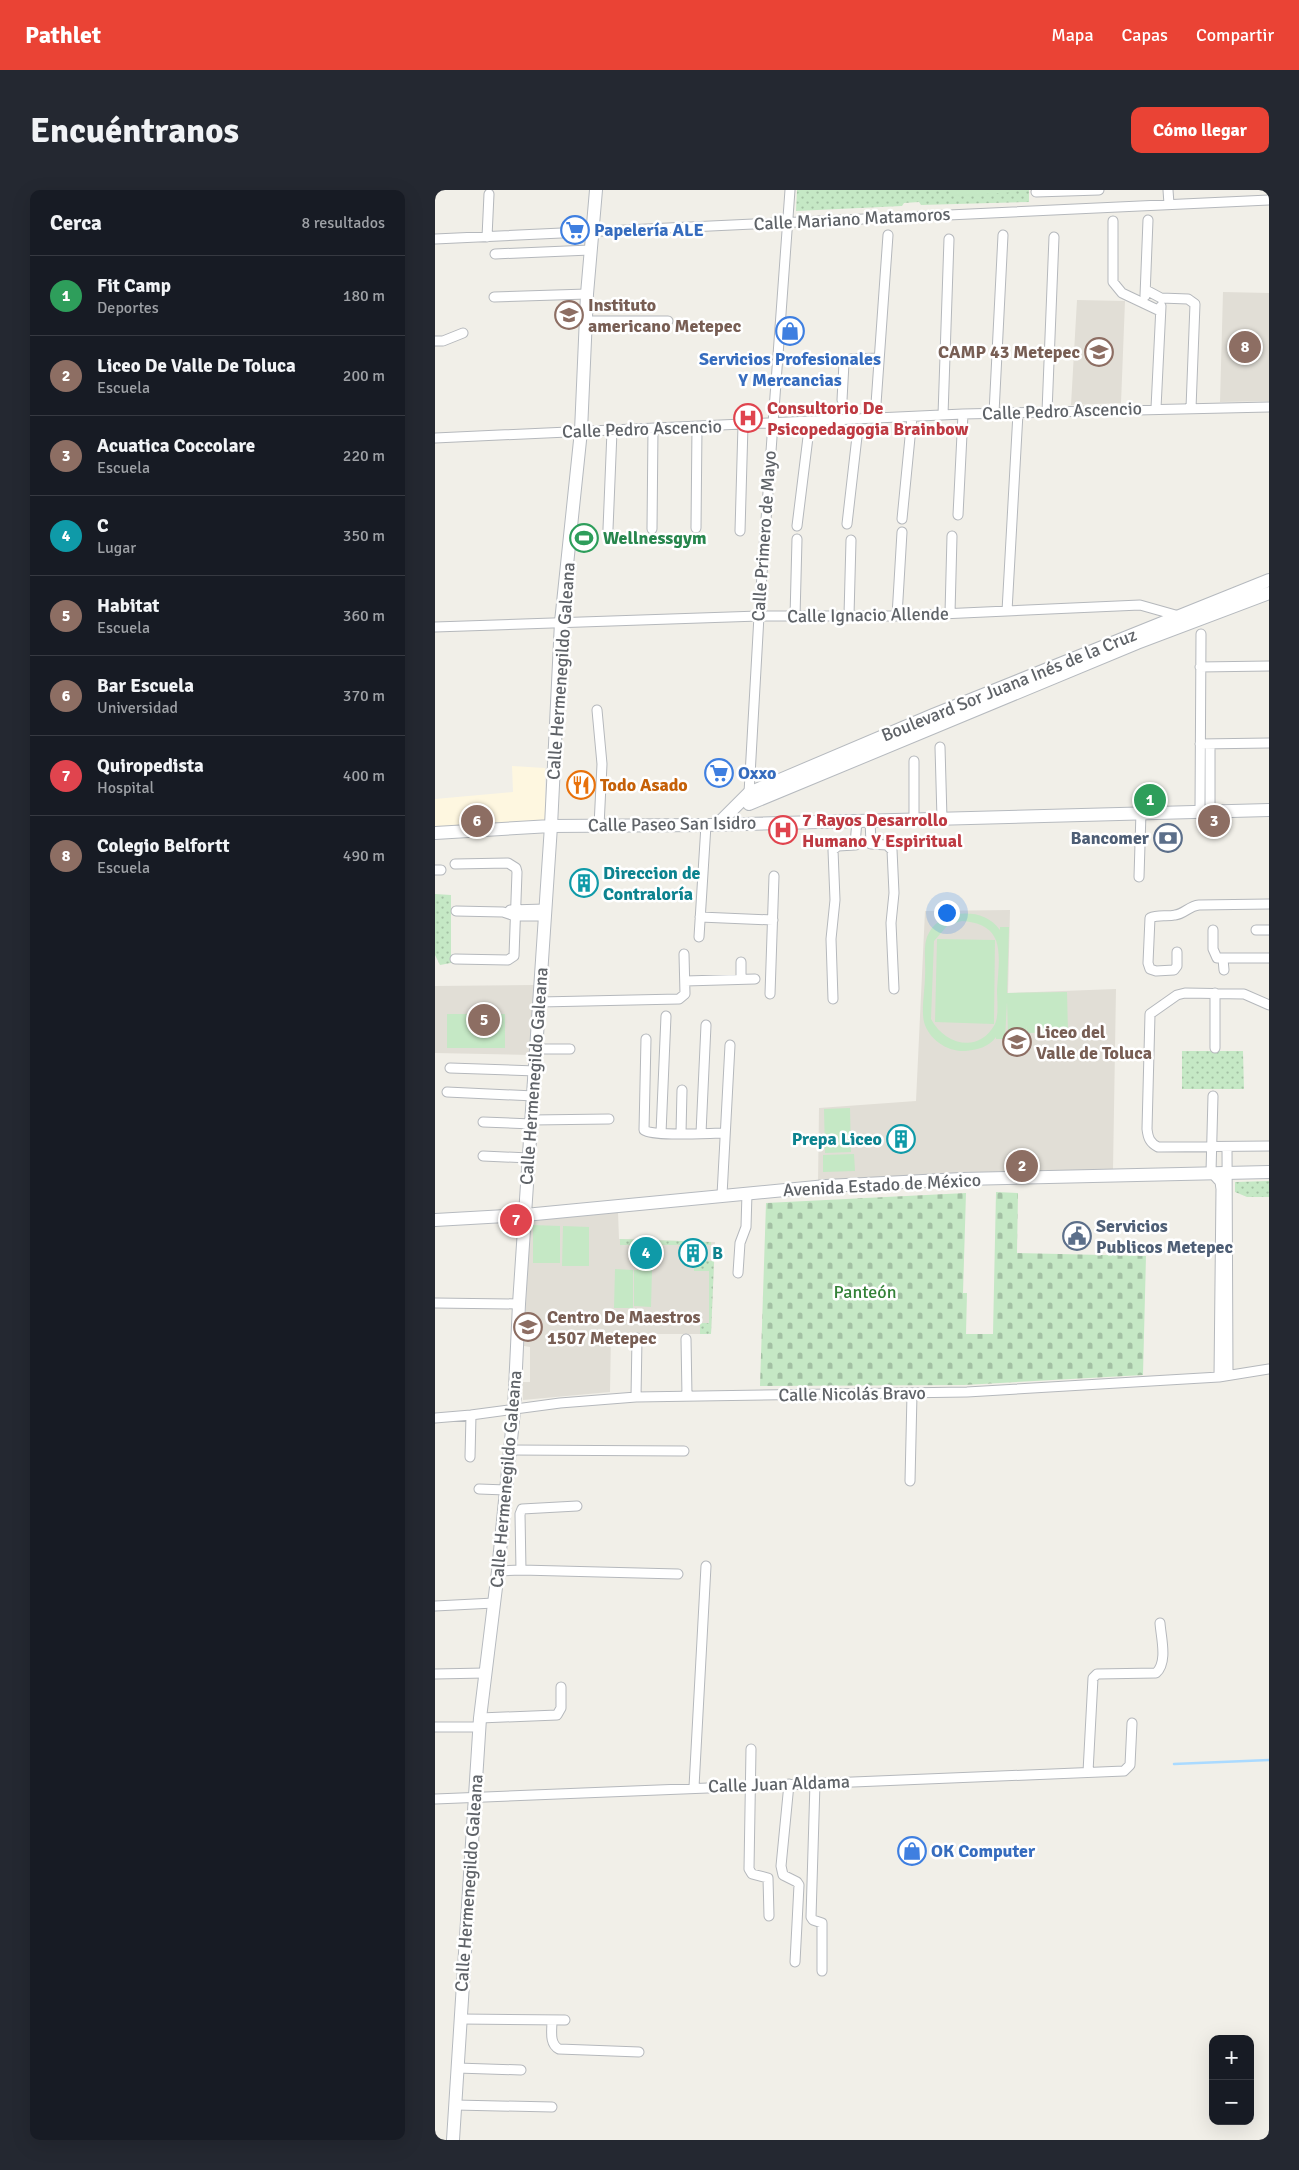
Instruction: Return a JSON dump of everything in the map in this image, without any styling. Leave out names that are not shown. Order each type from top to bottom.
[{"type":"main road","name":"Calle Hermenegildo Galeana","points":[[453,2140],[480,1722],[498,1571],[514,1410],[519,1304],[551,826],[561,622],[581,431],[585,321],[596,190]]},
{"type":"main road","name":"Boulevard Sor Juana Inés de la Cruz","points":[[749,798],[933,715],[1269,580]]},
{"type":"main road","name":"Boulevard Sor Juana Inés de la Cruz","points":[[749,798],[1269,593]]},
{"type":"main road","name":"Calle Primero de Mayo","points":[[749,798],[749,823]]},
{"type":"main road","points":[[712,825],[749,798]]},
{"type":"main road","name":"Calle Paseo San Isidro","points":[[435,833],[551,826],[712,825],[914,818],[1269,810]]},
{"type":"main road","name":"Avenida Estado de México","points":[[525,1215],[722,1195],[929,1180],[1228,1171],[1269,1172]]},
{"type":"main road","points":[[435,1220],[525,1215]]},
{"type":"street","name":"Calle Primero de Mayo","points":[[749,798],[772,423],[790,190]]},
{"type":"street","points":[[1037,211],[1036,191],[1099,190]]},
{"type":"street","points":[[1168,190],[1169,204]]},
{"type":"street","points":[[487,237],[489,194]]},
{"type":"street","name":"Calle Mariano Matamoros","points":[[435,239],[1269,200]]},
{"type":"street","points":[[1145,303],[1148,220]]},
{"type":"street","points":[[1113,221],[1113,282],[1122,293],[1160,312]]},
{"type":"street","points":[[875,418],[888,235]]},
{"type":"street","points":[[994,414],[1003,235]]},
{"type":"street","points":[[1047,412],[1054,237]]},
{"type":"street","points":[[943,416],[949,239]]},
{"type":"street","points":[[495,254],[590,250]]},
{"type":"street","points":[[1146,290],[1161,298],[1188,299],[1195,304],[1191,408]]},
{"type":"street","points":[[495,296],[587,294]]},
{"type":"street","points":[[1156,408],[1161,298]]},
{"type":"street","points":[[585,321],[668,321]]},
{"type":"street","points":[[435,340],[443,341],[463,333]]},
{"type":"street","points":[[842,400],[844,363],[851,359],[878,358]]},
{"type":"street","name":"Calle Pedro Ascencio","points":[[435,438],[963,414],[1018,414],[1156,408],[1269,407]]},
{"type":"street","points":[[958,515],[963,414]]},
{"type":"street","points":[[1007,611],[1018,414]]},
{"type":"street","points":[[902,520],[912,417]]},
{"type":"street","points":[[847,524],[859,419]]},
{"type":"street","points":[[797,526],[810,421]]},
{"type":"street","points":[[740,532],[743,425]]},
{"type":"street","points":[[696,528],[697,427]]},
{"type":"street","points":[[652,529],[653,429]]},
{"type":"street","points":[[608,529],[611,431]]},
{"type":"street","points":[[897,616],[902,532]]},
{"type":"street","points":[[950,613],[952,536]]},
{"type":"street","points":[[795,617],[797,539]]},
{"type":"street","points":[[849,615],[851,540]]},
{"type":"street","name":"Calle Ignacio Allende","points":[[435,627],[759,616],[897,616],[1140,605],[1179,616]]},
{"type":"street","points":[[1201,634],[1200,744],[1205,811]]},
{"type":"street","points":[[1200,667],[1269,666]]},
{"type":"street","points":[[597,710],[602,764],[599,826]]},
{"type":"street","points":[[1200,744],[1269,743]]},
{"type":"street","points":[[1205,811],[1211,744]]},
{"type":"street","points":[[940,747],[941,818]]},
{"type":"street","points":[[914,761],[914,818]]},
{"type":"street","points":[[1139,877],[1141,812]]},
{"type":"street","points":[[863,820],[871,844],[890,847],[892,850],[895,893],[891,923],[894,989]]},
{"type":"street","points":[[833,999],[831,926],[835,900],[833,850],[836,847],[855,845],[863,820]]},
{"type":"street","points":[[699,937],[712,825]]},
{"type":"street","points":[[455,864],[507,863],[513,865],[517,872],[515,954],[512,959],[455,959]]},
{"type":"street","points":[[770,994],[774,876]]},
{"type":"street","points":[[1177,952],[1177,966],[1174,970],[1156,971],[1150,969],[1148,963],[1149,921],[1152,916],[1176,915],[1199,905],[1269,904]]},
{"type":"street","points":[[455,911],[545,913]]},
{"type":"street","points":[[700,917],[773,920]]},
{"type":"street","points":[[1213,930],[1213,949],[1217,958],[1223,960],[1269,958]]},
{"type":"street","points":[[1256,930],[1269,930]]},
{"type":"street","points":[[540,1002],[679,999],[685,994],[684,954]]},
{"type":"street","points":[[1223,960],[1224,970]]},
{"type":"street","points":[[741,962],[741,979]]},
{"type":"street","points":[[685,981],[755,979]]},
{"type":"street","points":[[1269,1005],[1244,994],[1215,993],[1177,995],[1153,1011],[1149,1018],[1148,1137],[1152,1144],[1158,1147],[1269,1146]]},
{"type":"street","points":[[1215,993],[1215,1048]]},
{"type":"street","points":[[661,1133],[666,1016]]},
{"type":"street","points":[[701,1133],[706,1025]]},
{"type":"street","points":[[646,1039],[643,1128],[648,1133],[725,1133]]},
{"type":"street","points":[[722,1195],[730,1044]]},
{"type":"street","points":[[537,1049],[570,1049]]},
{"type":"street","points":[[450,1068],[536,1071]]},
{"type":"street","points":[[681,1133],[682,1090]]},
{"type":"street","points":[[447,1092],[534,1096]]},
{"type":"street","points":[[1213,1096],[1211,1172],[1220,1182],[1221,1189],[1224,1376]]},
{"type":"street","points":[[483,1122],[609,1119]]},
{"type":"street","points":[[1224,1376],[1227,1147]]},
{"type":"street","points":[[483,1156],[529,1158]]},
{"type":"street","points":[[738,1274],[740,1243],[746,1227],[747,1193]]},
{"type":"street","points":[[435,1303],[519,1304]]},
{"type":"street","points":[[636,1397],[637,1338]]},
{"type":"street","points":[[686,1339],[687,1396]]},
{"type":"street","name":"Calle Nicolás Bravo","points":[[435,1418],[560,1403],[636,1397],[967,1392],[1224,1376],[1269,1369]]},
{"type":"street","points":[[910,1482],[912,1394]]},
{"type":"street","points":[[470,1457],[471,1415]]},
{"type":"street","points":[[511,1450],[684,1452]]},
{"type":"street","points":[[479,1490],[506,1490]]},
{"type":"street","points":[[521,1570],[521,1509],[577,1506]]},
{"type":"street","points":[[695,1787],[706,1566]]},
{"type":"street","points":[[498,1571],[678,1574]]},
{"type":"street","points":[[435,1606],[494,1602]]},
{"type":"street","points":[[1088,1772],[1093,1678],[1097,1674],[1156,1673],[1161,1668],[1163,1662],[1160,1623]]},
{"type":"street","points":[[435,1674],[485,1673]]},
{"type":"street","points":[[435,1727],[557,1715],[561,1708],[561,1687]]},
{"type":"street","name":"Calle Juan Aldama","points":[[435,1799],[1124,1771],[1130,1765],[1132,1723]]},
{"type":"street","points":[[751,1749],[749,1869],[752,1874],[768,1878],[769,1916]]},
{"type":"street","points":[[815,1783],[811,1917],[813,1920],[822,1923],[822,1971]]},
{"type":"street","points":[[789,1784],[781,1866],[783,1875],[799,1885],[795,1962]]},
{"type":"street","points":[[461,2018],[565,2020]]},
{"type":"street","points":[[552,2021],[552,2041],[555,2047],[559,2049],[639,2052]]},
{"type":"street","points":[[457,2068],[521,2070]]},
{"type":"street","points":[[455,2105],[552,2107]]},
{"type":"street","points":[[453,2140],[460,2140]]},
{"type":"shaded area","points":[[1223,292],[1269,293],[1269,401],[1220,402]]},
{"type":"shaded area","name":"CAMP 43 Metepec","points":[[1077,300],[1125,301],[1121,403],[1071,405]]},
{"type":"shaded area","points":[[512,766],[545,768],[545,822],[435,828],[435,799],[513,792]]},
{"type":"shaded area","name":"Liceo del Valle de Toluca","points":[[1010,910],[1008,993],[1116,989],[1113,1170],[818,1183],[819,1108],[916,1101],[925,911]]},
{"type":"shaded area","points":[[534,985],[532,1055],[435,1053],[435,986]]},
{"type":"shaded area","points":[[618,1212],[619,1239],[715,1242],[711,1334],[611,1334],[610,1392],[523,1400],[523,1382],[530,1382],[530,1347],[524,1346],[530,1221]]},
{"type":"green space","points":[[797,190],[1029,190],[1029,202],[921,205],[919,202],[904,203],[902,206],[796,211]]},
{"type":"green space","points":[[952,190],[1016,190],[1016,192],[952,196]]},
{"type":"green space","points":[[435,894],[451,895],[451,963],[440,965],[435,955]]},
{"type":"green space","points":[[975,914],[991,921],[1000,930],[1000,927],[1009,927],[1007,993],[1067,992],[1068,1032],[1027,1033],[1026,1026],[1026,1033],[1008,1033],[1007,1002],[1005,1039],[996,1039],[996,1037],[982,1047],[974,1050],[959,1051],[940,1044],[930,1034],[923,1017],[925,946],[932,928],[942,919],[951,915]],"holes":[[[962,921],[977,923],[987,928],[997,944],[999,954],[997,1016],[995,1024],[980,1040],[962,1042],[953,1040],[945,1035],[931,1019],[934,941],[948,925]]]},
{"type":"green space","points":[[937,939],[995,940],[994,1024],[935,1022]]},
{"type":"green space","points":[[447,1014],[505,1014],[505,1048],[447,1048]]},
{"type":"green space","points":[[1182,1051],[1243,1051],[1244,1089],[1182,1089]]},
{"type":"green space","points":[[850,1108],[851,1152],[825,1153],[824,1109]]},
{"type":"green space","points":[[854,1154],[855,1171],[823,1172],[823,1155]]},
{"type":"green space","points":[[1269,1181],[1269,1197],[1247,1197],[1235,1192],[1235,1182]]},
{"type":"green space","name":"Panteón","points":[[996,1192],[1018,1193],[1017,1253],[1146,1256],[1143,1375],[964,1385],[760,1386],[766,1203],[966,1193],[963,1293],[967,1293],[966,1334],[993,1334]]},
{"type":"green space","points":[[533,1225],[560,1226],[560,1263],[533,1263]]},
{"type":"green space","points":[[563,1226],[589,1227],[589,1266],[562,1266]]},
{"type":"green space","points":[[620,1239],[711,1242],[711,1245],[620,1245]]},
{"type":"green space","points":[[694,1260],[714,1261],[711,1334],[700,1334],[700,1323],[709,1323],[709,1271],[694,1271]]},
{"type":"green space","points":[[615,1269],[633,1270],[633,1308],[614,1308]]},
{"type":"green space","points":[[634,1270],[652,1270],[651,1307],[634,1306]]},
{"type":"waterway","points":[[1174,1764],[1269,1760]]},
{"type":"place","name":"Papelería ALE","points":[[575,230]]},
{"type":"place","name":"Instituto americano Metepec","points":[[569,315]]},
{"type":"place","name":"Servicios Profesionales Y Mercancias","points":[[790,331]]},
{"type":"place","name":"Colegio Belfortt","points":[[1245,347]]},
{"type":"place","name":"CAMP 43 Metepec","points":[[1099,352]]},
{"type":"place","name":"Consultorio De Psicopedagogia Brainbow","points":[[748,418]]},
{"type":"place","name":"Wellnessgym","points":[[584,538]]},
{"type":"place","name":"Oxxo","points":[[719,773]]},
{"type":"place","name":"Todo Asado","points":[[581,785]]},
{"type":"place","name":"Fit Camp","points":[[1150,800]]},
{"type":"place","name":"Bar Escuela","points":[[477,821]]},
{"type":"place","name":"Acuatica Coccolare","points":[[1214,821]]},
{"type":"place","name":"7 Rayos Desarrollo Humano Y Espiritual","points":[[783,830]]},
{"type":"place","name":"Bancomer","points":[[1168,838]]},
{"type":"place","name":"Direccion de Contraloría","points":[[584,883]]},
{"type":"place","name":"Habitat","points":[[484,1020]]},
{"type":"place","name":"Liceo del Valle de Toluca","points":[[1017,1042]]},
{"type":"place","name":"Prepa Liceo","points":[[901,1139]]},
{"type":"place","name":"Liceo De Valle De Toluca","points":[[1022,1166]]},
{"type":"place","name":"Quiropedista","points":[[516,1220]]},
{"type":"place","name":"Servicios Publicos Metepec","points":[[1077,1236]]},
{"type":"place","name":"C","points":[[646,1253]]},
{"type":"place","name":"B","points":[[693,1253]]},
{"type":"place","name":"Centro De Maestros 1507 Metepec","points":[[528,1327]]},
{"type":"place","name":"OK Computer","points":[[912,1851]]}]
